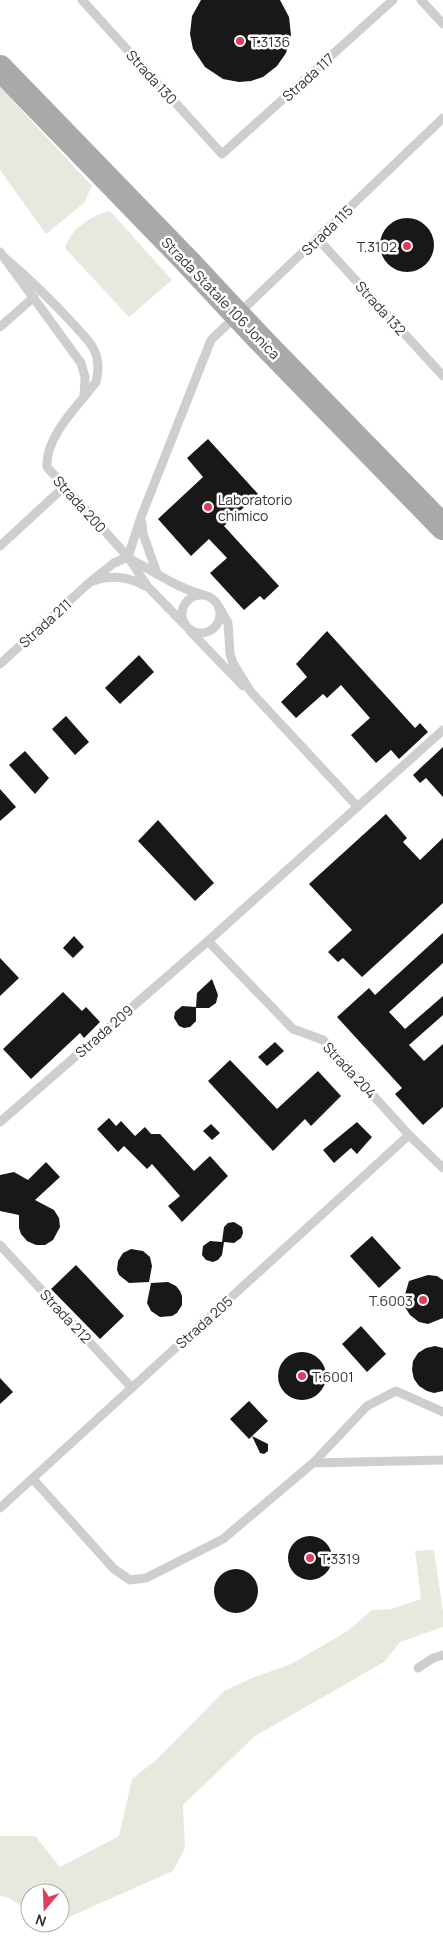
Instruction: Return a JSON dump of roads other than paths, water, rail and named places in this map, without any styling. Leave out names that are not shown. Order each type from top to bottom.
[{"type":"main road","name":"Strada Statale 106 Jonica","points":[[0,68],[442,527]]},
{"type":"lane","name":"Strada 130","points":[[82,0],[222,154]]},
{"type":"lane","name":"Strada 117","points":[[222,154],[393,0]]},
{"type":"lane","points":[[421,0],[443,24]]},
{"type":"lane","name":"Strada 115","points":[[141,517],[211,340],[443,118]]},
{"type":"lane","name":"Strada 132","points":[[318,239],[443,376]]},
{"type":"lane","name":"Strada 200","points":[[3,255],[80,363],[85,377],[84,397]]},
{"type":"lane","name":"Strada 200","points":[[3,255],[34,283],[93,347],[97,358],[98,373],[96,382],[57,434],[46,457],[47,466],[128,558]]},
{"type":"lane","points":[[0,328],[34,297]]},
{"type":"lane","points":[[0,546],[64,487]]},
{"type":"lane","points":[[128,558],[141,517]]},
{"type":"lane","points":[[141,517],[142,534],[157,573]]},
{"type":"lane","points":[[128,558],[183,589],[210,598],[219,607],[228,623],[230,654],[233,663],[251,692]]},
{"type":"lane","points":[[128,558],[148,587],[239,683],[251,692],[358,806]]},
{"type":"lane","name":"Strada 211","points":[[0,664],[90,582],[114,563],[128,558]]},
{"type":"lane","name":"Strada 211","points":[[90,582],[113,576],[123,577],[148,587]]},
{"type":"lane","points":[[204,595],[191,597],[186,601],[181,613],[187,628],[201,634],[213,630],[220,619],[219,607]]},
{"type":"lane","name":"Strada 209","points":[[0,1122],[208,941],[443,730]]},
{"type":"lane","name":"Strada 204","points":[[208,941],[293,1029],[323,1040],[408,1135],[443,1168]]},
{"type":"lane","name":"Strada 205","points":[[0,1508],[408,1135]]},
{"type":"lane","name":"Strada 212","points":[[0,1245],[132,1388]]},
{"type":"lane","points":[[33,1478],[114,1569],[130,1580],[146,1578],[223,1539],[313,1463],[366,1406],[396,1391],[443,1412]]},
{"type":"lane","points":[[313,1463],[443,1460]]},
{"type":"lane","points":[[418,1668],[433,1658],[443,1655]]},
{"type":"place","name":"T.3136","points":[[240,41]]},
{"type":"place","name":"T.3102","points":[[407,246]]},
{"type":"place","name":"Laboratorio chimico","points":[[208,507]]},
{"type":"place","name":"T.6003","points":[[423,1300]]},
{"type":"place","name":"T.6001","points":[[302,1376]]},
{"type":"place","name":"T.3319","points":[[310,1558]]}]
